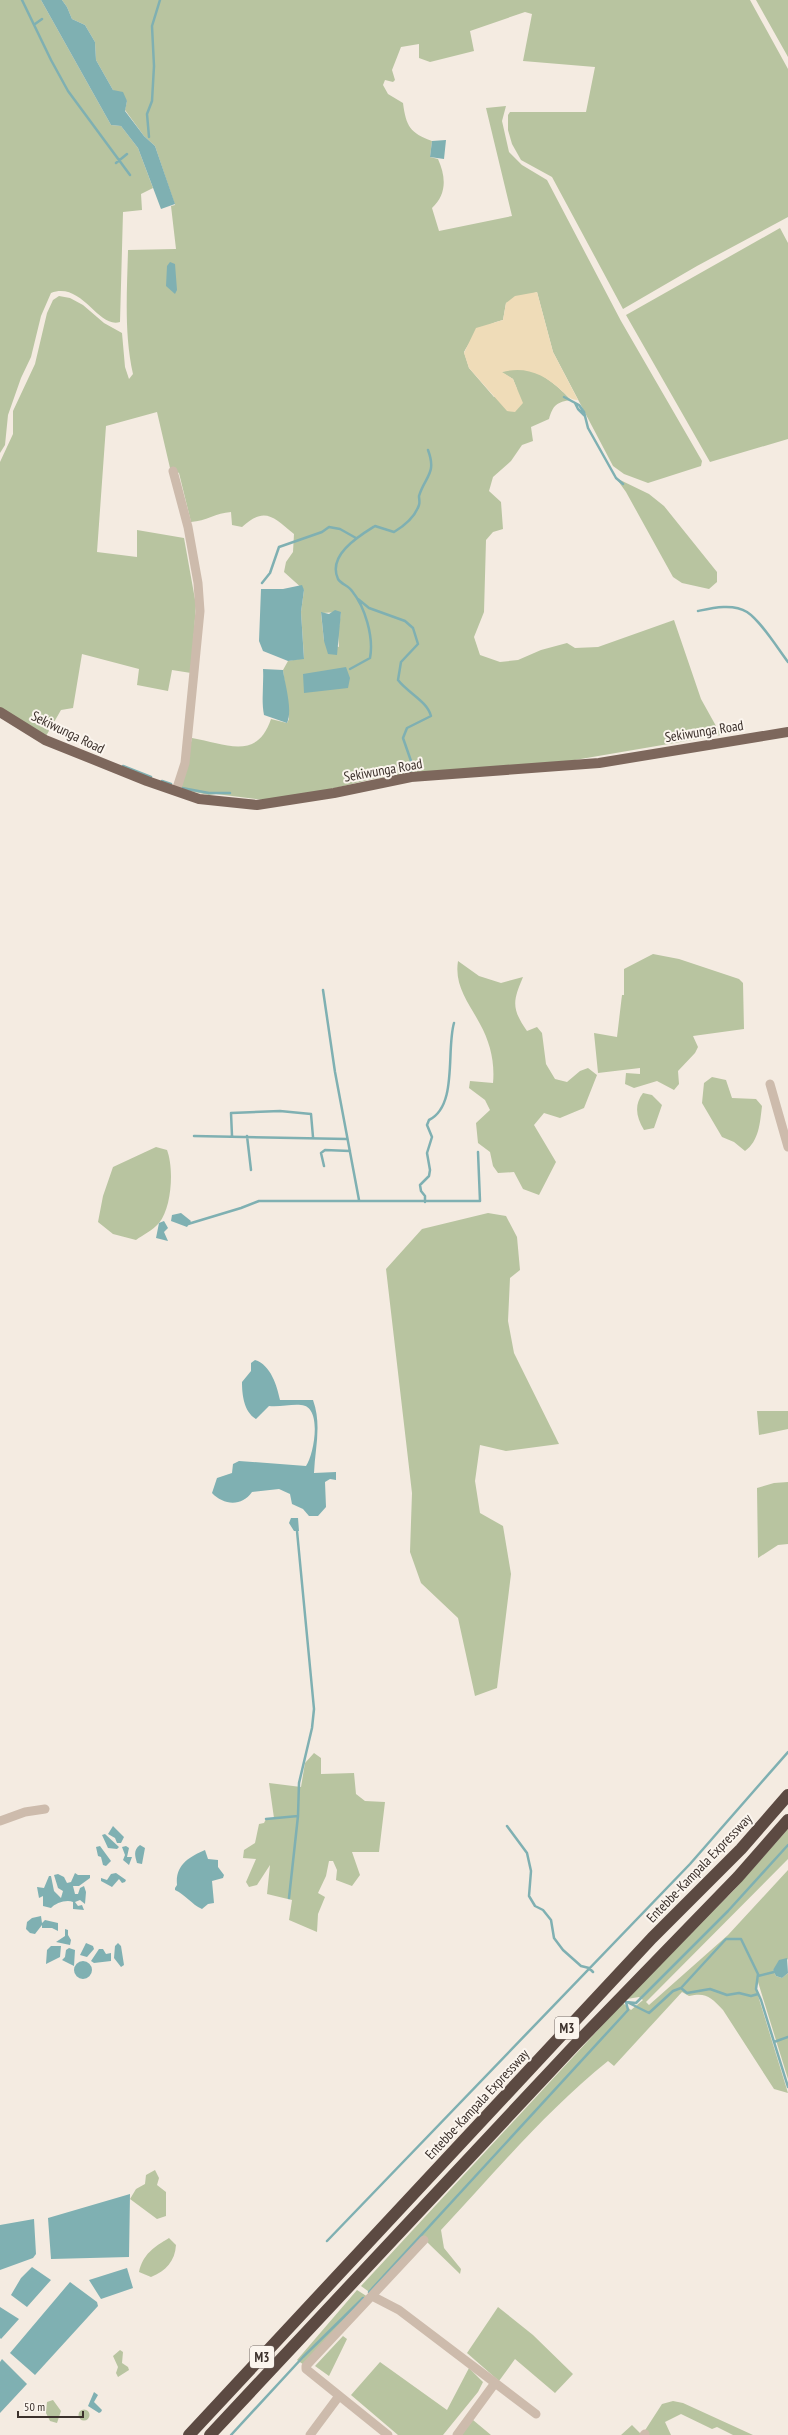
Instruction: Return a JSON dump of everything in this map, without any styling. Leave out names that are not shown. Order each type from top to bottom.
[{"type":"highway","name":"Entebbe-Kampala Expressway","points":[[190,2435],[641,1950],[741,1849],[788,1795]]},
{"type":"highway","name":"M3","points":[[210,2435],[575,2044],[738,1877],[788,1820]]},
{"type":"main road","name":"Sekiwunga Road","points":[[0,712],[51,742],[96,762],[176,791],[199,799],[257,805],[334,793],[411,777],[599,763],[788,732]]},
{"type":"street","points":[[173,471],[188,527],[198,583],[200,611],[185,763],[176,791]]},
{"type":"street","points":[[770,1084],[788,1148]]},
{"type":"street","points":[[0,1821],[25,1812],[45,1809]]},
{"type":"street","points":[[388,2435],[306,2369],[306,2366],[424,2240]]},
{"type":"street","points":[[372,2296],[399,2310],[536,2414]]},
{"type":"street","points":[[457,2435],[495,2383]]},
{"type":"street","points":[[310,2435],[339,2396]]},
{"type":"green space","points":[[0,0],[41,0],[111,125],[121,126],[138,148],[153,188],[141,194],[142,210],[123,212],[120,322],[112,322],[104,319],[72,293],[62,291],[51,293],[41,316],[31,357],[21,378],[8,415],[5,445],[0,453]]},
{"type":"green space","points":[[62,0],[750,0],[788,69],[788,217],[697,266],[623,309],[552,177],[521,160],[512,144],[508,130],[508,115],[510,112],[586,112],[595,67],[523,61],[532,14],[525,12],[470,31],[474,51],[430,62],[419,58],[419,44],[401,47],[392,70],[395,80],[393,82],[385,80],[383,85],[388,94],[403,103],[410,128],[419,135],[432,141],[430,157],[438,159],[444,179],[443,191],[437,203],[432,208],[439,231],[512,216],[486,108],[506,106],[502,121],[509,152],[522,165],[547,180],[621,321],[702,461],[701,466],[648,483],[624,474],[613,466],[553,352],[537,292],[506,303],[503,320],[490,325],[475,335],[464,352],[469,368],[494,397],[517,389],[513,379],[501,372],[524,368],[545,377],[571,400],[556,405],[552,410],[549,419],[531,427],[533,441],[522,445],[511,461],[493,477],[489,491],[501,502],[503,529],[493,532],[486,540],[484,612],[474,637],[480,655],[500,662],[518,660],[541,650],[567,643],[575,648],[598,647],[674,620],[701,699],[721,735],[569,761],[422,772],[372,779],[319,792],[263,800],[216,794],[209,795],[180,789],[192,738],[228,746],[249,745],[258,741],[265,732],[271,719],[287,723],[289,719],[283,670],[288,661],[304,658],[301,612],[304,590],[284,572],[286,562],[293,552],[294,534],[274,519],[269,516],[257,517],[242,527],[232,525],[231,512],[191,522],[179,473],[170,468],[157,412],[106,426],[97,552],[137,557],[137,530],[184,538],[196,605],[191,673],[172,670],[168,691],[137,685],[139,669],[82,654],[73,708],[61,710],[46,736],[0,708],[0,462],[13,434],[13,411],[35,364],[47,313],[53,300],[59,296],[70,298],[83,305],[104,323],[122,333],[125,367],[129,379],[133,374],[127,328],[128,250],[176,249],[171,206],[175,205],[155,146],[144,136],[125,110],[127,101],[113,90],[96,60],[95,42],[85,25],[72,19]],"holes":[[[341,612],[338,634],[339,647],[324,641],[321,613]]]},
{"type":"green space","points":[[756,0],[788,0],[788,57]]},
{"type":"green space","points":[[780,228],[788,243],[788,439],[710,462],[626,315]]},
{"type":"green space","points":[[616,478],[649,494],[664,506],[717,572],[717,582],[709,589],[682,583],[673,577],[626,492]]},
{"type":"green space","points":[[653,954],[679,959],[739,979],[743,983],[744,1029],[693,1036],[698,1047],[695,1053],[678,1071],[679,1084],[674,1090],[657,1081],[634,1088],[625,1084],[626,1073],[640,1074],[640,1068],[598,1073],[594,1033],[617,1037],[622,995],[624,995],[624,969]]},
{"type":"green space","points":[[458,961],[479,976],[501,983],[523,977],[517,992],[515,1004],[516,1010],[527,1031],[537,1027],[542,1033],[546,1064],[555,1079],[567,1082],[580,1071],[588,1068],[597,1075],[584,1108],[560,1118],[544,1113],[534,1125],[556,1162],[539,1195],[523,1189],[514,1172],[498,1173],[493,1166],[490,1152],[478,1143],[476,1123],[490,1110],[485,1100],[469,1088],[470,1081],[493,1083],[493,1067],[489,1045],[484,1031],[460,986],[457,970]]},
{"type":"green space","points":[[712,1077],[726,1080],[732,1098],[756,1099],[762,1106],[756,1137],[750,1147],[745,1151],[734,1142],[722,1137],[702,1103],[704,1083]]},
{"type":"green space","points":[[643,1093],[652,1095],[662,1105],[654,1128],[644,1130],[639,1120],[637,1111],[638,1102]]},
{"type":"green space","points":[[156,1147],[167,1150],[171,1167],[169,1198],[163,1216],[157,1226],[136,1240],[113,1234],[98,1222],[103,1196],[113,1167]]},
{"type":"green space","points":[[488,1213],[506,1216],[517,1237],[520,1270],[510,1278],[508,1321],[514,1353],[559,1444],[506,1451],[480,1445],[475,1481],[480,1513],[503,1526],[511,1574],[497,1688],[475,1696],[458,1618],[421,1583],[410,1552],[412,1493],[386,1269],[422,1229]]},
{"type":"green space","points":[[757,1411],[788,1411],[788,1429],[759,1435]]},
{"type":"green space","points":[[788,1482],[788,1544],[778,1545],[758,1558],[757,1488],[774,1483]]},
{"type":"green space","points":[[314,1753],[321,1758],[321,1774],[354,1773],[356,1794],[365,1801],[385,1802],[379,1852],[352,1852],[360,1875],[352,1886],[336,1880],[337,1870],[333,1861],[329,1861],[326,1876],[318,1893],[325,1897],[318,1914],[317,1932],[289,1920],[292,1900],[267,1894],[270,1865],[257,1885],[249,1887],[246,1882],[256,1859],[243,1858],[244,1850],[255,1843],[259,1824],[264,1823],[266,1819],[274,1818],[269,1783],[301,1787],[305,1763]]},
{"type":"green space","points":[[788,1829],[788,1859],[646,2002],[649,2005],[728,1935],[788,1870],[788,1959],[773,1970],[776,1976],[782,1978],[788,1973],[788,2079],[758,1982],[756,1989],[788,2093],[774,2089],[723,2010],[715,2002],[704,1995],[689,1996],[682,1992],[614,2066],[608,2061],[563,2100],[501,2164],[441,2230],[444,2248],[461,2269],[460,2274],[427,2242],[372,2294],[361,2286],[623,2003],[631,2010],[643,2000],[639,1997],[627,1999],[735,1889]]},
{"type":"green space","points":[[155,2170],[159,2178],[157,2185],[166,2192],[166,2216],[157,2219],[130,2199],[136,2189],[145,2184],[146,2175]]},
{"type":"green space","points":[[169,2238],[176,2245],[174,2256],[169,2265],[161,2272],[151,2277],[139,2272],[146,2256]]},
{"type":"green space","points":[[357,2290],[368,2297],[304,2365],[297,2360]]},
{"type":"green space","points":[[498,2307],[533,2335],[573,2374],[555,2393],[515,2359],[499,2381],[467,2353]]},
{"type":"green space","points":[[343,2336],[347,2339],[329,2376],[315,2366]]},
{"type":"green space","points":[[120,2350],[123,2352],[122,2363],[128,2367],[129,2370],[118,2377],[116,2373],[118,2367],[113,2356]]},
{"type":"green space","points":[[380,2362],[447,2410],[469,2368],[483,2382],[478,2392],[443,2435],[398,2435],[351,2395]]},
{"type":"green space","points":[[53,2400],[61,2411],[57,2423],[50,2421],[46,2413],[47,2402]]},
{"type":"green space","points":[[673,2401],[683,2403],[753,2435],[733,2435],[717,2427],[712,2429],[681,2414],[665,2422],[671,2435],[642,2435],[662,2404]]},
{"type":"green space","points":[[84,2409],[88,2411],[90,2415],[88,2419],[84,2421],[80,2419],[78,2415],[80,2411]]},
{"type":"green space","points":[[473,2420],[491,2435],[461,2435]]},
{"type":"green space","points":[[632,2425],[642,2435],[621,2435]]},
{"type":"sand","points":[[537,292],[553,352],[578,400],[569,397],[541,376],[527,371],[511,370],[502,372],[513,379],[523,403],[515,412],[507,411],[469,368],[464,353],[476,328],[503,320],[506,303],[515,296]]},
{"type":"water","points":[[41,0],[62,0],[72,19],[85,25],[95,42],[96,60],[113,90],[123,92],[127,101],[125,111],[144,136],[155,146],[175,204],[161,209],[138,148],[121,126],[111,125]]},
{"type":"water","points":[[446,140],[444,159],[430,157],[432,141]]},
{"type":"water","points":[[170,262],[175,264],[177,290],[175,294],[166,286],[167,266]]},
{"type":"water","points":[[302,585],[304,590],[301,612],[304,659],[288,661],[263,651],[259,641],[261,589],[283,589]]},
{"type":"water","points":[[335,610],[341,612],[337,655],[328,654],[324,641],[321,612],[329,614]]},
{"type":"water","points":[[346,667],[350,678],[348,688],[304,693],[303,674]]},
{"type":"water","points":[[263,669],[283,670],[289,704],[289,718],[287,723],[264,715]]},
{"type":"water","points":[[181,1213],[191,1221],[187,1227],[171,1221],[172,1215]]},
{"type":"water","points":[[164,1221],[168,1228],[164,1232],[168,1241],[156,1238],[159,1223]]},
{"type":"water","points":[[255,1360],[265,1366],[269,1371],[275,1383],[280,1400],[313,1400],[316,1409],[318,1427],[314,1473],[336,1472],[336,1480],[330,1479],[325,1482],[326,1507],[318,1516],[309,1516],[303,1509],[292,1504],[290,1494],[279,1489],[252,1492],[243,1500],[232,1503],[221,1500],[212,1493],[217,1478],[232,1473],[233,1464],[239,1461],[306,1466],[312,1452],[315,1432],[312,1413],[308,1407],[301,1405],[269,1406],[256,1419],[246,1408],[242,1392],[242,1382],[251,1371],[251,1363]]},
{"type":"water","points":[[291,1518],[298,1518],[299,1531],[294,1531],[289,1523]]},
{"type":"water","points":[[113,1826],[124,1837],[121,1843],[117,1843],[115,1838],[108,1834]]},
{"type":"water","points":[[105,1834],[119,1847],[117,1849],[108,1848],[102,1835]]},
{"type":"water","points":[[140,1845],[145,1848],[142,1864],[137,1863],[135,1856],[135,1851]]},
{"type":"water","points":[[100,1846],[111,1861],[106,1866],[103,1865],[101,1857],[98,1856],[96,1847]]},
{"type":"water","points":[[126,1846],[129,1848],[127,1857],[132,1857],[129,1865],[123,1860],[125,1855],[122,1847]]},
{"type":"water","points":[[205,1850],[208,1859],[218,1860],[218,1867],[224,1875],[223,1878],[212,1881],[214,1903],[208,1904],[202,1909],[175,1890],[175,1888],[177,1885],[178,1872],[184,1863]]},
{"type":"water","points":[[75,1873],[78,1875],[90,1875],[90,1878],[79,1886],[73,1886],[75,1894],[78,1894],[80,1888],[84,1886],[86,1892],[85,1904],[80,1900],[75,1902],[78,1906],[82,1905],[84,1910],[73,1909],[73,1902],[70,1901],[61,1902],[51,1908],[43,1906],[43,1896],[39,1898],[37,1887],[44,1888],[49,1876],[51,1876],[54,1891],[61,1898],[63,1891],[58,1888],[54,1875],[58,1874],[64,1877],[67,1883],[71,1882]]},
{"type":"water","points":[[116,1873],[126,1880],[125,1882],[122,1883],[119,1879],[112,1887],[101,1881],[101,1878],[107,1880],[111,1874]]},
{"type":"water","points":[[41,1916],[42,1923],[45,1920],[58,1923],[58,1931],[52,1928],[42,1928],[42,1925],[35,1934],[30,1933],[26,1929],[27,1922],[32,1918]]},
{"type":"water","points":[[65,1929],[68,1930],[68,1935],[71,1940],[70,1945],[56,1942],[65,1936]]},
{"type":"water","points":[[86,1943],[93,1946],[94,1949],[87,1957],[80,1955]]},
{"type":"water","points":[[118,1943],[121,1946],[124,1965],[121,1967],[114,1958],[115,1946]]},
{"type":"water","points":[[51,1946],[61,1946],[60,1957],[46,1964],[47,1950]]},
{"type":"water","points":[[69,1948],[75,1950],[74,1966],[62,1960],[65,1957],[66,1950]]},
{"type":"water","points":[[99,1949],[103,1949],[106,1954],[111,1953],[111,1961],[94,1963],[91,1961]]},
{"type":"water","points":[[787,1958],[788,1973],[782,1978],[776,1976],[773,1970],[779,1960]]},
{"type":"water","points":[[83,1961],[89,1964],[92,1970],[89,1976],[83,1979],[77,1976],[74,1970],[77,1964]]},
{"type":"water","points":[[130,2194],[129,2257],[51,2259],[48,2218]]},
{"type":"water","points":[[34,2219],[36,2254],[33,2258],[0,2270],[0,2225]]},
{"type":"water","points":[[32,2267],[51,2280],[27,2307],[11,2295],[21,2278]]},
{"type":"water","points":[[127,2268],[133,2288],[101,2299],[89,2280]]},
{"type":"water","points":[[70,2282],[97,2302],[98,2306],[35,2375],[10,2353]]},
{"type":"water","points":[[0,2307],[19,2319],[1,2339],[0,2338]]},
{"type":"water","points":[[2,2359],[27,2384],[0,2413],[0,2362]]},
{"type":"water","points":[[94,2392],[98,2395],[94,2402],[102,2410],[99,2413],[88,2406]]},
{"type":"waterway","points":[[22,0],[68,91],[130,175]]},
{"type":"waterway","points":[[149,137],[147,114],[152,101],[154,66],[152,26],[160,0]]},
{"type":"waterway","points":[[35,24],[42,19]]},
{"type":"waterway","points":[[116,163],[127,154]]},
{"type":"waterway","points":[[564,397],[579,405],[584,412],[588,428],[616,478],[623,484]]},
{"type":"waterway","points":[[575,403],[578,409],[585,416]]},
{"type":"waterway","points":[[350,669],[370,658],[371,641],[361,605],[351,589],[338,579],[336,570],[337,562],[346,547],[375,526],[394,532],[412,517],[419,505],[421,489],[431,470],[428,450]]},
{"type":"waterway","points":[[262,583],[270,573],[279,547],[322,532],[329,527],[340,529],[356,538]]},
{"type":"waterway","points":[[358,599],[369,608],[405,621],[413,628],[418,644],[401,662],[398,680],[426,706],[431,716],[407,728],[403,738],[411,761],[410,773]]},
{"type":"waterway","points":[[698,611],[729,607],[741,609],[747,612],[763,628],[788,662]]},
{"type":"waterway","points":[[123,766],[151,777]]},
{"type":"waterway","points":[[162,781],[171,784]]},
{"type":"waterway","points":[[182,788],[209,793],[230,793]]},
{"type":"waterway","points":[[323,990],[335,1072],[359,1200]]},
{"type":"waterway","points":[[425,1202],[425,1196],[421,1191],[420,1185],[429,1176],[430,1170],[427,1153],[432,1137],[427,1125],[429,1120],[438,1113],[444,1103],[448,1090],[454,1023]]},
{"type":"waterway","points":[[232,1136],[231,1113],[280,1111],[311,1114],[313,1137]]},
{"type":"waterway","points":[[194,1136],[347,1139]]},
{"type":"waterway","points":[[247,1136],[251,1170]]},
{"type":"waterway","points":[[324,1166],[321,1153],[325,1150],[350,1151]]},
{"type":"waterway","points":[[188,1224],[259,1201],[480,1201],[478,1152]]},
{"type":"waterway","points":[[289,1898],[298,1816],[299,1783],[312,1728],[314,1709],[297,1531]]},
{"type":"waterway","points":[[327,2241],[690,1864],[788,1752]]},
{"type":"waterway","points":[[266,1819],[298,1816]]},
{"type":"waterway","points":[[507,1826],[527,1853],[531,1871],[529,1896],[535,1906],[543,1910],[551,1920],[554,1938],[563,1950],[581,1966],[589,1968],[593,1972]]},
{"type":"waterway","points":[[626,2002],[636,2003],[728,1911],[788,1845]]},
{"type":"waterway","points":[[681,1988],[726,1939],[741,1939],[758,1974],[756,1989],[761,2000],[788,2087]]},
{"type":"waterway","points":[[758,1976],[774,1972]]},
{"type":"waterway","points":[[629,2003],[649,2013],[673,1991],[681,1988],[687,1993],[710,1989],[727,1995],[739,1993],[751,1996],[758,1994]]},
{"type":"waterway","points":[[369,2292],[628,2010],[626,2002]]},
{"type":"waterway","points":[[774,2042],[788,2037]]},
{"type":"waterway","points":[[231,2435],[303,2357],[363,2298]]}]
